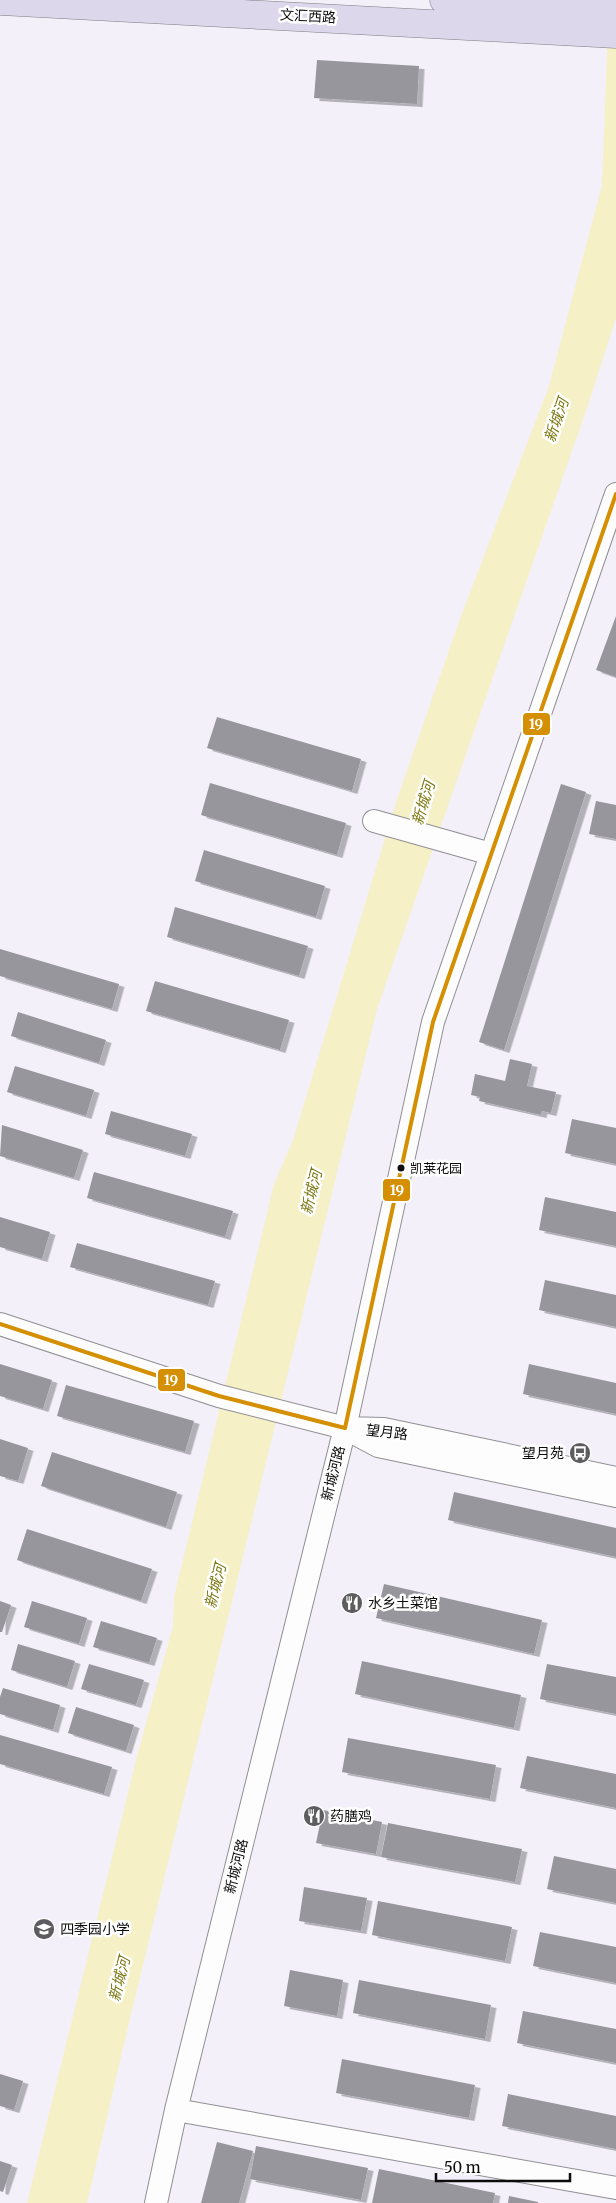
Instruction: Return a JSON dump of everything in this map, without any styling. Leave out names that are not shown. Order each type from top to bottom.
[{"type":"main road","name":"文汇西路","points":[[444,0],[599,17],[616,34]]},
{"type":"main road","name":"文汇西路","points":[[0,1],[599,17]]},
{"type":"street","name":"新城河路","points":[[156,2203],[176,2110],[344,1428],[433,1022],[616,494]]},
{"type":"street","points":[[374,821],[492,854]]},
{"type":"street","points":[[0,1324],[219,1396],[344,1428]]},
{"type":"street","name":"望月路","points":[[344,1428],[384,1428],[616,1478]]},
{"type":"street","name":"望月路","points":[[344,1428],[378,1446],[616,1496]]},
{"type":"street","points":[[176,2110],[616,2188]]},
{"type":"water","name":"新城河","points":[[609,0],[616,0],[616,318],[587,408],[377,1009],[130,2018],[87,2203],[27,2203],[137,1756],[173,1626],[174,1597],[274,1184],[293,1140],[397,799],[461,616],[549,386],[602,185]]},
{"type":"building","points":[[317,60],[419,66],[417,104],[314,98]]},
{"type":"building","points":[[616,616],[616,677],[596,670]]},
{"type":"building","points":[[217,717],[361,759],[352,791],[207,748]]},
{"type":"building","points":[[210,783],[346,823],[337,855],[201,815]]},
{"type":"building","points":[[561,784],[586,792],[504,1050],[479,1042]]},
{"type":"building","points":[[596,801],[616,805],[616,839],[589,834]]},
{"type":"building","points":[[204,850],[325,886],[316,917],[195,881]]},
{"type":"building","points":[[175,907],[308,946],[299,976],[167,937]]},
{"type":"building","points":[[0,949],[119,984],[112,1009],[0,976]]},
{"type":"building","points":[[155,981],[289,1020],[280,1050],[146,1011]]},
{"type":"building","points":[[18,1012],[106,1040],[99,1063],[11,1036]]},
{"type":"building","points":[[510,1059],[532,1064],[527,1086],[556,1092],[551,1113],[542,1111],[541,1115],[479,1101],[480,1097],[471,1095],[475,1074],[505,1081]]},
{"type":"building","points":[[15,1066],[94,1090],[86,1116],[7,1092]]},
{"type":"building","points":[[111,1111],[192,1134],[185,1156],[105,1134]]},
{"type":"building","points":[[572,1119],[616,1128],[616,1164],[565,1153]]},
{"type":"building","points":[[2,1125],[83,1150],[74,1178],[0,1156]]},
{"type":"building","points":[[94,1172],[233,1211],[225,1237],[87,1198]]},
{"type":"building","points":[[545,1197],[616,1212],[616,1246],[539,1230]]},
{"type":"building","points":[[0,1217],[50,1232],[42,1259],[0,1247]]},
{"type":"building","points":[[77,1243],[215,1281],[208,1305],[70,1267]]},
{"type":"building","points":[[545,1280],[616,1295],[616,1327],[539,1310]]},
{"type":"building","points":[[0,1364],[52,1380],[43,1409],[0,1396]]},
{"type":"building","points":[[529,1364],[616,1383],[616,1414],[523,1394]]},
{"type":"building","points":[[66,1385],[194,1421],[185,1452],[57,1416]]},
{"type":"building","points":[[0,1439],[28,1448],[18,1481],[0,1476]]},
{"type":"building","points":[[52,1452],[177,1492],[166,1527],[41,1486]]},
{"type":"building","points":[[454,1492],[616,1528],[616,1557],[448,1520]]},
{"type":"building","points":[[27,1529],[152,1569],[141,1601],[17,1560]]},
{"type":"building","points":[[384,1584],[542,1620],[534,1654],[376,1618]]},
{"type":"building","points":[[0,1601],[11,1605],[2,1632],[0,1632]]},
{"type":"building","points":[[32,1601],[87,1618],[79,1644],[24,1627]]},
{"type":"building","points":[[101,1621],[157,1638],[149,1663],[93,1647]]},
{"type":"building","points":[[18,1644],[75,1661],[67,1687],[11,1670]]},
{"type":"building","points":[[362,1661],[521,1695],[514,1728],[355,1694]]},
{"type":"building","points":[[89,1664],[144,1680],[136,1705],[81,1689]]},
{"type":"building","points":[[547,1664],[616,1677],[616,1714],[540,1699]]},
{"type":"building","points":[[3,1688],[60,1705],[53,1730],[0,1714],[0,1697]]},
{"type":"building","points":[[76,1707],[134,1725],[126,1751],[68,1733]]},
{"type":"building","points":[[0,1735],[112,1767],[104,1794],[0,1764]]},
{"type":"building","points":[[348,1738],[496,1765],[490,1799],[342,1772]]},
{"type":"building","points":[[527,1756],[616,1774],[616,1808],[520,1788]]},
{"type":"building","points":[[323,1810],[382,1822],[376,1854],[316,1843]]},
{"type":"building","points":[[388,1823],[522,1849],[515,1882],[381,1857]]},
{"type":"building","points":[[554,1856],[616,1869],[616,1903],[547,1889]]},
{"type":"building","points":[[304,1887],[367,1898],[361,1931],[299,1921]]},
{"type":"building","points":[[378,1901],[512,1927],[505,1961],[372,1935]]},
{"type":"building","points":[[540,1932],[616,1947],[616,1983],[533,1966]]},
{"type":"building","points":[[290,1970],[343,1980],[337,2016],[284,2006]]},
{"type":"building","points":[[359,1980],[491,2005],[485,2039],[353,2013]]},
{"type":"building","points":[[523,2011],[616,2029],[616,2063],[517,2043]]},
{"type":"building","points":[[342,2059],[475,2085],[469,2118],[336,2093]]},
{"type":"building","points":[[0,2074],[23,2081],[14,2110],[0,2106]]},
{"type":"building","points":[[508,2094],[616,2116],[616,2149],[502,2126]]},
{"type":"building","points":[[217,2142],[253,2151],[239,2203],[201,2203]]},
{"type":"building","points":[[256,2146],[368,2168],[361,2200],[250,2179]]},
{"type":"building","points":[[0,2161],[12,2165],[3,2192],[0,2191]]},
{"type":"building","points":[[379,2169],[495,2193],[493,2203],[372,2203]]},
{"type":"building","points":[[509,2196],[538,2202],[538,2203],[508,2203]]},
{"type":"transit line","name":"19","points":[[345,1428],[433,1022],[616,494]]},
{"type":"transit line","name":"19","points":[[0,1324],[219,1396],[345,1428]]},
{"type":"place","name":"凯莱花园","points":[[401,1168]]},
{"type":"place","name":"望月苑","points":[[580,1453]]},
{"type":"place","name":"水乡土菜馆","points":[[352,1603]]},
{"type":"place","name":"药膳鸡","points":[[314,1816]]},
{"type":"place","name":"四季园小学","points":[[44,1929]]}]
